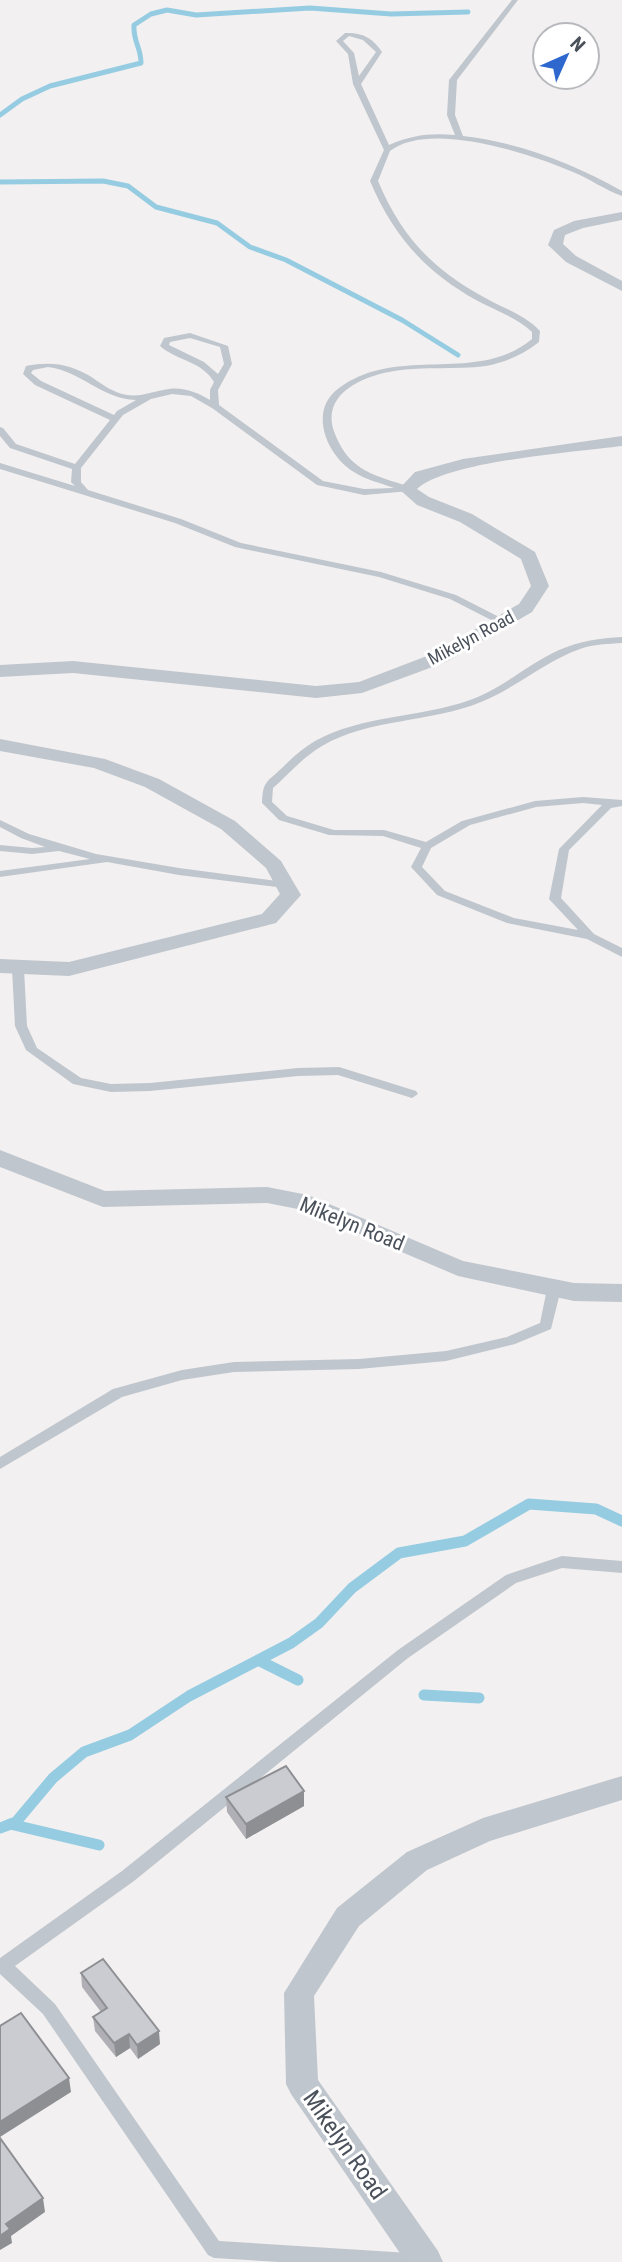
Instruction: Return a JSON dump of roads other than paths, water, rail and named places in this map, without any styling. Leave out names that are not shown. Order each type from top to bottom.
[{"type":"street","points":[[622,216],[579,225],[559,233],[555,246],[571,259],[622,287]]},
{"type":"street","points":[[407,489],[421,476],[463,464],[622,441]]},
{"type":"street","name":"Mikelyn Road","points":[[0,671],[73,667],[316,692],[362,687],[439,658],[526,608],[540,586],[529,556],[466,518],[423,501],[407,489]]},
{"type":"street","points":[[0,745],[98,762],[152,783],[228,825],[274,865],[291,895],[269,919],[69,969],[9,968]]},
{"type":"street","name":"Mikelyn Road","points":[[0,1157],[103,1199],[267,1195],[308,1203],[458,1268],[574,1293],[622,1293]]},
{"type":"street","name":"Mikelyn Road","points":[[426,2262],[302,2084],[299,1993],[348,1917],[417,1861],[484,1831],[622,1788]]},
{"type":"lane","points":[[459,136],[451,115],[453,80],[515,0]]},
{"type":"lane","points":[[357,84],[379,52],[372,41],[362,35],[347,34],[340,41],[351,53],[357,84],[387,149]]},
{"type":"lane","points":[[407,489],[352,470],[333,442],[327,423],[326,408],[334,395],[377,370],[402,366],[481,364],[527,348],[536,340],[536,331],[526,322],[450,282],[403,239],[383,208],[374,181],[387,149],[405,139],[459,136],[536,157],[586,176],[622,194]]},
{"type":"lane","points":[[215,406],[214,390],[228,363],[224,346],[190,335],[167,340],[164,346],[172,353],[208,368],[218,381]]},
{"type":"lane","points":[[114,419],[38,383],[27,374],[29,368],[45,363],[62,364],[77,370],[109,394],[130,399],[172,391],[193,394],[215,406],[320,483],[364,492],[407,489]]},
{"type":"lane","points":[[86,492],[76,482],[77,468],[114,419],[131,405],[148,397]]},
{"type":"lane","points":[[0,430],[13,446],[77,468]]},
{"type":"lane","points":[[0,466],[178,521],[238,545],[381,575],[453,597],[502,622]]},
{"type":"lane","points":[[426,846],[384,833],[333,833],[283,818],[267,803],[268,787],[323,741],[343,733],[421,718],[477,701],[518,681],[547,658],[571,647],[605,639],[622,640]]},
{"type":"lane","points":[[621,802],[583,800],[534,804],[466,823],[426,846],[416,867],[441,893],[511,922],[590,936],[622,953]]},
{"type":"lane","points":[[590,936],[555,899],[564,849],[607,806],[621,802]]},
{"type":"lane","points":[[0,823],[65,848],[112,859],[285,885]]},
{"type":"lane","points":[[0,848],[32,851],[65,848]]},
{"type":"lane","points":[[0,874],[112,859]]},
{"type":"lane","points":[[9,968],[21,1026],[32,1050],[77,1082],[111,1088],[150,1087],[298,1072],[339,1071],[412,1094]]},
{"type":"lane","points":[[0,1464],[118,1393],[182,1375],[234,1367],[359,1364],[446,1356],[510,1341],[546,1326],[554,1289]]},
{"type":"lane","points":[[410,2262],[214,2249],[49,2009],[2,1966],[128,1876],[402,1654],[511,1579],[562,1562],[622,1567]]},
{"type":"waterway","points":[[0,115],[22,99],[50,86],[141,63],[134,25],[151,14],[167,10],[196,15],[310,8],[391,14],[468,12]]},
{"type":"waterway","points":[[0,182],[103,181],[128,186],[156,207],[217,223],[250,247],[286,260],[402,320],[458,355]]},
{"type":"waterway","points":[[258,1660],[291,1643],[319,1623],[352,1588],[399,1553],[465,1541],[529,1504],[596,1509],[622,1521]]},
{"type":"waterway","points":[[10,1824],[16,1822],[53,1778],[84,1752],[130,1735],[189,1696],[258,1660]]},
{"type":"waterway","points":[[258,1660],[298,1680]]},
{"type":"waterway","points":[[424,1695],[479,1698]]},
{"type":"waterway","points":[[0,1828],[10,1824]]},
{"type":"waterway","points":[[10,1824],[99,1845]]}]
